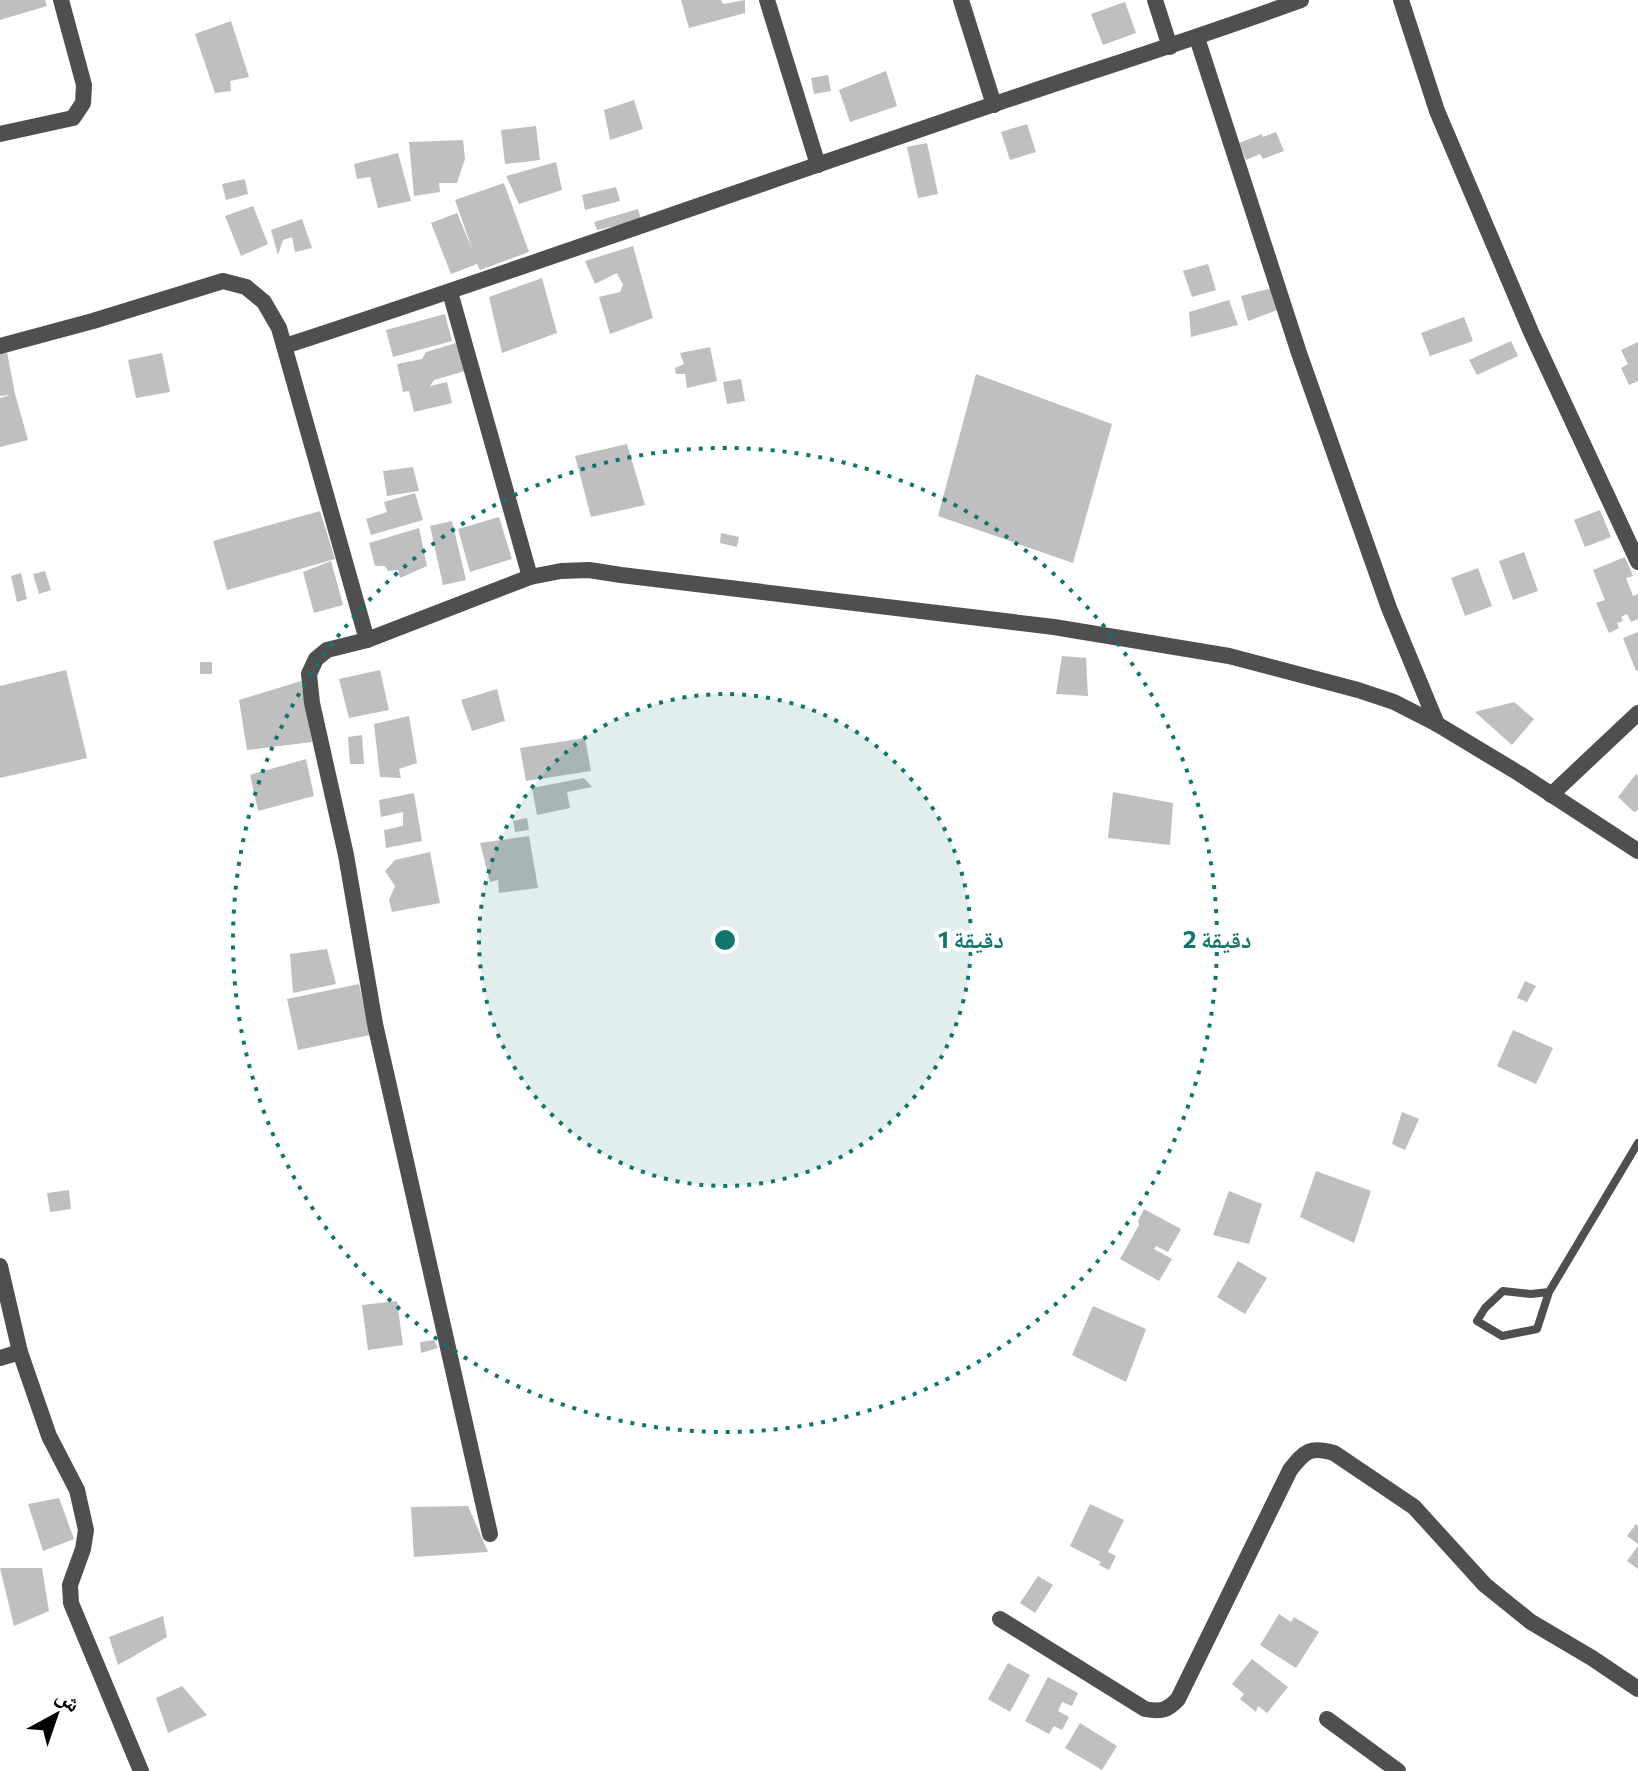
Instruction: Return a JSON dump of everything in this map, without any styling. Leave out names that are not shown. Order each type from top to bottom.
[{"type":"street","points":[[0,134],[73,118],[83,103],[84,85],[61,0]]},
{"type":"street","points":[[767,0],[818,165]]},
{"type":"street","points":[[961,0],[994,105]]},
{"type":"street","points":[[1155,0],[1170,47]]},
{"type":"street","points":[[285,346],[1197,38],[1301,0]]},
{"type":"street","points":[[1401,0],[1443,126],[1531,332],[1638,562]]},
{"type":"street","points":[[1197,38],[1305,368],[1389,608],[1437,724]]},
{"type":"street","points":[[0,346],[223,281],[246,287],[264,302],[279,328],[367,640]]},
{"type":"street","points":[[450,292],[530,577]]},
{"type":"street","points":[[490,1534],[375,1024],[346,855],[312,703],[309,674],[316,659],[327,650],[367,640],[530,577],[589,570],[1054,627],[1229,656],[1394,702],[1437,724],[1638,851]]},
{"type":"street","points":[[1551,795],[1638,713]]},
{"type":"street","points":[[0,1266],[20,1352],[49,1436],[77,1490],[86,1530],[83,1549],[70,1585],[71,1603],[141,1771]]},
{"type":"street","points":[[0,1358],[20,1352]]},
{"type":"street","points":[[1000,1619],[1145,1709],[1168,1710],[1178,1699],[1290,1470],[1303,1453],[1319,1449],[1334,1453],[1414,1507],[1485,1585],[1531,1622],[1638,1689]]},
{"type":"street","points":[[1327,1719],[1398,1771]]},
{"type":"lane","points":[[1549,1292],[1503,1291],[1485,1308],[1477,1321],[1502,1336],[1537,1329],[1549,1292],[1638,1143]]},
{"type":"building","points":[[0,0],[45,0],[47,6],[0,20]]},
{"type":"building","points":[[681,0],[721,0],[723,4],[745,0],[745,13],[689,28]]},
{"type":"building","points":[[1125,2],[1136,33],[1103,45],[1091,14]]},
{"type":"building","points":[[231,21],[249,77],[230,81],[231,91],[215,93],[195,34]]},
{"type":"building","points":[[886,71],[897,106],[850,122],[839,90]]},
{"type":"building","points":[[828,75],[831,91],[814,94],[811,78]]},
{"type":"building","points":[[634,100],[643,129],[610,140],[604,110]]},
{"type":"building","points":[[1027,124],[1036,152],[1010,160],[1001,132]]},
{"type":"building","points":[[536,126],[540,160],[505,164],[501,130]]},
{"type":"building","points":[[1276,132],[1284,151],[1263,159],[1260,154],[1246,160],[1239,143]]},
{"type":"building","points":[[463,140],[465,159],[457,183],[439,183],[440,192],[414,196],[409,142]]},
{"type":"building","points":[[927,143],[938,194],[918,198],[907,147]]},
{"type":"building","points":[[398,153],[411,201],[378,208],[370,177],[357,179],[354,164]]},
{"type":"building","points":[[556,162],[562,190],[519,204],[506,176]]},
{"type":"building","points":[[245,179],[248,194],[226,200],[222,184]]},
{"type":"building","points":[[504,183],[529,252],[480,270],[477,264],[451,274],[431,223],[457,213],[473,251],[455,200]]},
{"type":"building","points":[[616,187],[620,201],[585,210],[582,195]]},
{"type":"building","points":[[253,206],[268,244],[241,256],[225,216]]},
{"type":"building","points":[[638,209],[641,220],[597,230],[594,222]]},
{"type":"building","points":[[302,219],[312,248],[295,252],[292,237],[283,240],[278,255],[271,230]]},
{"type":"building","points":[[633,246],[653,318],[610,334],[599,297],[620,292],[623,285],[617,273],[595,284],[585,261]]},
{"type":"building","points":[[1208,264],[1216,290],[1192,297],[1183,271]]},
{"type":"building","points":[[542,278],[557,333],[502,353],[489,297]]},
{"type":"building","points":[[1272,288],[1280,309],[1248,321],[1241,296]]},
{"type":"building","points":[[1229,300],[1238,325],[1191,337],[1189,312]]},
{"type":"building","points":[[445,314],[452,341],[393,357],[386,330]]},
{"type":"building","points":[[1464,317],[1473,341],[1430,356],[1421,333]]},
{"type":"building","points":[[1511,341],[1518,356],[1477,375],[1469,360]]},
{"type":"building","points":[[1638,342],[1638,381],[1629,385],[1621,368],[1628,364],[1621,350]]},
{"type":"building","points":[[456,343],[465,371],[434,380],[430,386],[447,382],[452,403],[414,412],[409,391],[403,392],[397,364],[422,359],[426,352]]},
{"type":"building","points":[[710,347],[717,381],[687,388],[685,374],[676,374],[675,368],[684,364],[680,353]]},
{"type":"building","points":[[7,352],[28,440],[0,447],[0,398],[11,395],[0,396],[0,354]]},
{"type":"building","points":[[162,353],[170,392],[136,398],[128,360]]},
{"type":"building","points":[[976,374],[1112,424],[1073,563],[938,516]]},
{"type":"building","points":[[741,379],[745,401],[727,404],[723,382]]},
{"type":"building","points":[[627,444],[645,505],[591,517],[575,456]]},
{"type":"building","points":[[413,467],[419,491],[387,496],[383,471]]},
{"type":"building","points":[[415,493],[423,520],[371,535],[366,519],[387,512],[384,502]]},
{"type":"building","points":[[1600,510],[1611,537],[1585,547],[1574,520]]},
{"type":"building","points":[[320,511],[335,559],[227,590],[213,541]]},
{"type":"building","points":[[499,517],[512,559],[470,572],[458,529]]},
{"type":"building","points":[[452,521],[466,580],[443,585],[430,526]]},
{"type":"building","points":[[419,528],[427,566],[400,578],[398,570],[388,571],[385,566],[375,566],[369,543]]},
{"type":"building","points":[[721,533],[739,537],[737,547],[720,543]]},
{"type":"building","points":[[1524,552],[1538,591],[1513,600],[1499,561]]},
{"type":"building","points":[[1625,557],[1633,576],[1626,578],[1633,596],[1638,594],[1638,619],[1631,622],[1627,614],[1621,617],[1623,621],[1617,623],[1619,628],[1609,633],[1596,603],[1605,600],[1593,570]]},
{"type":"building","points":[[331,561],[343,605],[314,613],[303,572]]},
{"type":"building","points":[[1478,568],[1492,606],[1465,616],[1451,578]]},
{"type":"building","points":[[45,571],[51,590],[39,594],[33,574]]},
{"type":"building","points":[[21,573],[27,599],[17,602],[11,576]]},
{"type":"building","points":[[1638,632],[1638,670],[1636,671],[1623,638]]},
{"type":"building","points":[[1062,656],[1086,658],[1088,696],[1056,694]]},
{"type":"building","points":[[200,662],[212,662],[212,674],[200,674]]},
{"type":"building","points":[[66,670],[87,758],[0,778],[0,686]]},
{"type":"building","points":[[380,670],[389,710],[349,718],[339,679]]},
{"type":"building","points":[[301,681],[312,742],[247,750],[239,700]]},
{"type":"building","points":[[497,689],[505,721],[472,731],[461,700]]},
{"type":"building","points":[[1514,702],[1534,719],[1512,745],[1475,712]]},
{"type":"building","points":[[409,716],[417,763],[399,769],[401,778],[380,777],[374,724]]},
{"type":"building","points":[[362,735],[364,764],[350,764],[348,737]]},
{"type":"building","points":[[585,738],[591,771],[526,781],[520,748]]},
{"type":"building","points":[[306,759],[314,796],[258,811],[250,775]]},
{"type":"building","points":[[1636,774],[1638,810],[1634,812],[1618,797]]},
{"type":"building","points":[[584,778],[592,787],[567,792],[570,808],[537,815],[532,788]]},
{"type":"building","points":[[1113,792],[1173,803],[1170,845],[1108,838]]},
{"type":"building","points":[[414,793],[422,841],[386,848],[384,830],[403,826],[403,812],[381,817],[379,800]]},
{"type":"building","points":[[527,818],[529,830],[515,832],[513,821]]},
{"type":"building","points":[[529,836],[538,888],[499,893],[498,880],[490,882],[480,843]]},
{"type":"building","points":[[430,852],[440,903],[392,912],[389,900],[395,886],[385,871],[395,860]]},
{"type":"building","points":[[327,949],[336,984],[293,993],[290,954]]},
{"type":"building","points":[[1525,981],[1536,986],[1527,1002],[1517,998]]},
{"type":"building","points":[[359,984],[370,1035],[298,1050],[287,999]]},
{"type":"building","points":[[1513,1030],[1553,1048],[1536,1084],[1497,1066]]},
{"type":"building","points":[[1402,1112],[1419,1119],[1405,1150],[1392,1144]]},
{"type":"building","points":[[1316,1171],[1371,1191],[1354,1243],[1300,1217]]},
{"type":"building","points":[[69,1190],[71,1209],[50,1212],[47,1193]]},
{"type":"building","points":[[1229,1191],[1262,1204],[1249,1244],[1213,1235]]},
{"type":"building","points":[[1144,1209],[1181,1229],[1168,1252],[1156,1246],[1154,1249],[1172,1259],[1159,1281],[1120,1259],[1139,1225]]},
{"type":"building","points":[[1238,1261],[1267,1278],[1245,1314],[1217,1297]]},
{"type":"building","points":[[397,1301],[403,1345],[368,1350],[362,1305]]},
{"type":"building","points":[[1093,1306],[1146,1329],[1126,1382],[1072,1355]]},
{"type":"building","points":[[434,1340],[438,1348],[421,1353],[420,1342]]},
{"type":"building","points":[[59,1498],[74,1539],[43,1551],[28,1504]]},
{"type":"building","points":[[1090,1504],[1124,1520],[1108,1552],[1116,1556],[1109,1570],[1099,1565],[1101,1562],[1070,1546]]},
{"type":"building","points":[[468,1506],[488,1552],[414,1557],[411,1507]]},
{"type":"building","points":[[1636,1524],[1638,1526],[1638,1544],[1627,1536]]},
{"type":"building","points":[[1638,1546],[1638,1569],[1627,1561]]},
{"type":"building","points":[[0,1568],[42,1568],[49,1611],[14,1626]]},
{"type":"building","points":[[1038,1576],[1053,1585],[1035,1613],[1020,1603]]},
{"type":"building","points":[[1279,1614],[1291,1622],[1294,1617],[1319,1632],[1296,1668],[1260,1645]]},
{"type":"building","points":[[163,1616],[167,1637],[118,1665],[109,1637]]},
{"type":"building","points":[[1252,1659],[1288,1687],[1267,1713],[1258,1706],[1256,1712],[1240,1699],[1244,1694],[1232,1684]]},
{"type":"building","points":[[1008,1663],[1030,1675],[1010,1712],[988,1699]]},
{"type":"building","points":[[1048,1677],[1078,1693],[1072,1706],[1062,1702],[1058,1711],[1069,1717],[1062,1730],[1054,1726],[1049,1734],[1025,1721]]},
{"type":"building","points":[[182,1686],[207,1715],[168,1733],[156,1698]]},
{"type":"building","points":[[1080,1723],[1117,1746],[1102,1770],[1065,1748]]}]
